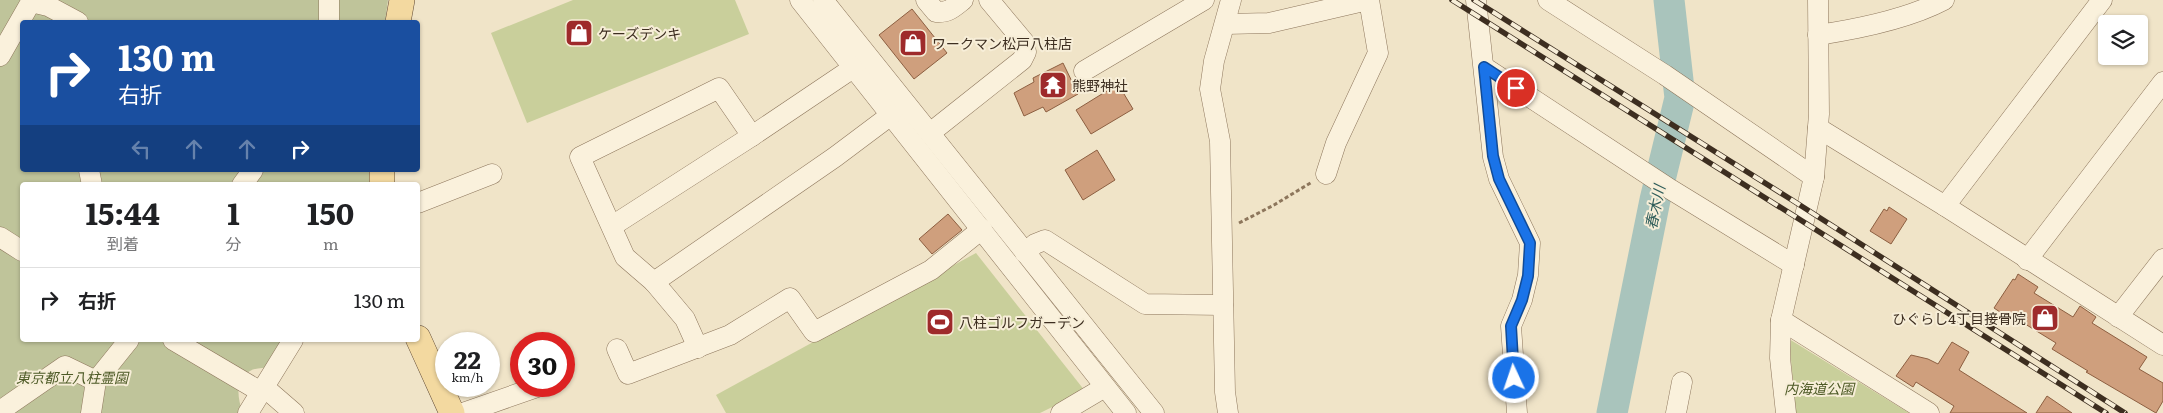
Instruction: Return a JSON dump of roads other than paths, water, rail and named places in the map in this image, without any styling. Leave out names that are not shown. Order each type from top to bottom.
[{"type":"main road","points":[[398,20],[402,0]]},
{"type":"main road","points":[[420,342],[452,413]]},
{"type":"street","points":[[329,0],[329,20]]},
{"type":"street","points":[[800,0],[1126,413]]},
{"type":"street","points":[[823,0],[1154,413]]},
{"type":"street","points":[[926,0],[936,12],[941,13],[948,12],[963,0]]},
{"type":"street","points":[[930,133],[1022,60],[1026,52],[1024,42],[989,0]]},
{"type":"street","points":[[1084,71],[1204,0]]},
{"type":"street","points":[[1228,413],[1225,392],[1220,141],[1210,88],[1214,61],[1226,24],[1230,0]]},
{"type":"street","points":[[1226,24],[1269,23],[1368,0],[1378,53],[1336,143],[1326,174]]},
{"type":"street","points":[[1476,0],[1493,156],[1499,179],[1530,243],[1528,276],[1522,300],[1511,326],[1517,413]]},
{"type":"street","points":[[1548,0],[1665,75],[1814,176]]},
{"type":"street","points":[[1786,413],[1780,358],[1781,320],[1814,176],[1818,128],[1818,0]]},
{"type":"street","points":[[1818,35],[1846,31],[1912,13],[1944,0]]},
{"type":"street","points":[[1945,206],[2102,0]]},
{"type":"street","points":[[31,1],[39,20]]},
{"type":"street","points":[[31,1],[48,6],[74,20]]},
{"type":"street","points":[[20,20],[31,1]]},
{"type":"street","points":[[0,56],[20,21]]},
{"type":"street","points":[[1484,67],[1670,189],[1794,265]]},
{"type":"street","points":[[612,226],[752,136],[852,68]]},
{"type":"street","points":[[2027,260],[2163,82]]},
{"type":"street","points":[[698,348],[685,319],[654,282],[625,257],[580,157],[719,88],[752,136]]},
{"type":"street","points":[[654,282],[835,158],[891,115]]},
{"type":"street","points":[[1818,128],[1945,206],[2163,346]]},
{"type":"street","points":[[244,182],[252,172]]},
{"type":"street","points":[[420,202],[492,174]]},
{"type":"street","points":[[617,349],[628,374],[730,336],[790,298],[814,332],[931,270],[982,229]]},
{"type":"street","points":[[0,237],[20,250]]},
{"type":"street","points":[[1025,253],[1035,244],[1045,240],[1145,304],[1223,305]]},
{"type":"street","points":[[2118,317],[2163,259]]},
{"type":"street","points":[[1781,320],[1929,413]]},
{"type":"street","points":[[91,413],[96,381],[127,342]]},
{"type":"street","points":[[177,342],[262,390],[294,413]]},
{"type":"street","points":[[248,413],[292,342]]},
{"type":"street","points":[[0,411],[65,366],[96,381]]},
{"type":"street","points":[[1676,413],[1682,382]]},
{"type":"street","points":[[1061,413],[1105,387]]},
{"type":"street","points":[[463,413],[510,397]]},
{"type":"waterway","name":"春木川","points":[[1612,413],[1655,200],[1680,98],[1669,0]]},
{"type":"railway","points":[[1452,0],[2106,413]]},
{"type":"railway","points":[[1474,0],[2125,413]]},
{"type":"place","name":"ケーズデンキ","points":[[579,33]]},
{"type":"place","name":"ワークマン松戸八柱店","points":[[913,43]]},
{"type":"place","name":"熊野神社","points":[[1053,85]]},
{"type":"place","name":"ひぐらし4丁目接骨院","points":[[2045,318]]},
{"type":"place","name":"八柱ゴルフガーデン","points":[[940,322]]},
{"type":"park label","name":"東京都立八柱霊園","points":[[72,377]]},
{"type":"park label","name":"内海道公園","points":[[1819,388]]}]
